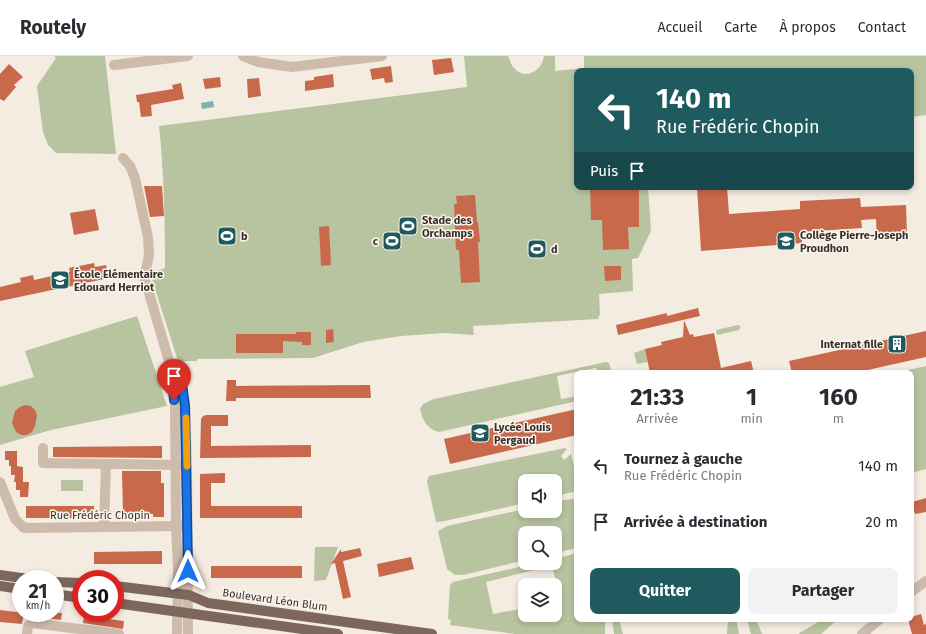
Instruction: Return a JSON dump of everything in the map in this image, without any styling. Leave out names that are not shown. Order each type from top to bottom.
[{"type":"main road","points":[[0,575],[12,577]]},
{"type":"main road","points":[[0,586],[12,588]]},
{"type":"main road","name":"Boulevard Léon Blum","points":[[124,587],[189,595],[208,603],[432,634]]},
{"type":"main road","points":[[124,604],[338,634]]},
{"type":"street","points":[[114,65],[188,56]]},
{"type":"street","points":[[243,56],[258,62],[292,67],[382,56]]},
{"type":"street","points":[[123,158],[130,166],[137,188],[148,237],[149,255],[144,276],[171,368],[180,407],[187,466],[189,595],[188,634]]},
{"type":"street","points":[[177,634],[178,570],[176,465],[180,407]]},
{"type":"street","points":[[43,448],[43,463],[187,466]]},
{"type":"street","points":[[104,526],[106,465]]},
{"type":"street","name":"Rue Frédéric Chopin","points":[[0,482],[15,519],[24,528],[187,525]]},
{"type":"street","points":[[178,570],[188,571]]},
{"type":"street","points":[[914,590],[926,581]]},
{"type":"street","points":[[862,634],[876,622]]},
{"type":"street","points":[[27,634],[28,626],[32,623],[118,634]]},
{"type":"green space","points":[[54,56],[105,56],[116,154],[56,153],[48,145],[43,132],[37,86],[56,58]]},
{"type":"green space","name":"Stade des Orchamps","points":[[464,56],[508,56],[514,68],[523,74],[528,74],[537,70],[543,61],[544,56],[555,56],[555,71],[574,69],[574,190],[648,190],[651,231],[638,258],[632,259],[633,291],[599,294],[600,314],[598,319],[473,326],[474,335],[445,333],[401,336],[363,342],[313,358],[197,359],[197,361],[178,361],[150,273],[165,268],[164,197],[159,126],[467,87]]},
{"type":"green space","name":"Stade des Orchamps","points":[[584,56],[926,56],[926,115],[914,117],[914,68],[584,68]]},
{"type":"green space","points":[[137,316],[167,406],[51,430],[0,445],[0,387],[34,377],[25,351]]},
{"type":"green space","points":[[738,325],[741,327],[739,330],[717,335],[716,330]]},
{"type":"green space","points":[[645,349],[648,362],[637,364],[634,353]]},
{"type":"green space","points":[[606,362],[609,363],[611,370],[597,370],[596,368],[574,370],[574,373],[557,376],[561,399],[574,397],[574,402],[439,432],[431,429],[426,424],[420,409],[423,404],[434,399]]},
{"type":"green space","points":[[926,366],[926,469],[914,472],[914,370],[908,370]]},
{"type":"green space","points":[[565,448],[567,449],[561,456],[564,460],[571,454],[574,467],[574,492],[562,494],[562,474],[518,474],[518,505],[436,522],[427,481],[429,476]]},
{"type":"green space","points":[[61,480],[83,480],[83,491],[61,491]]},
{"type":"green space","points":[[574,498],[574,549],[562,551],[562,526],[518,526],[518,562],[463,575],[455,575],[447,569],[438,531],[447,526],[518,511],[518,518],[562,518],[562,500]]},
{"type":"green space","points":[[315,547],[338,547],[326,580],[314,581]]},
{"type":"green space","points":[[574,554],[574,622],[605,622],[605,634],[515,634],[450,625],[451,620],[448,619],[450,585],[453,582],[518,567],[518,570],[534,570],[486,582],[493,614],[518,609],[518,622],[562,622],[562,578],[555,577],[553,570],[562,570],[562,557]]},
{"type":"green space","points":[[612,622],[620,622],[623,634],[614,634]]},
{"type":"green space","points":[[728,622],[737,622],[739,634],[727,634]]},
{"type":"green space","points":[[748,622],[757,622],[762,634],[751,634]]},
{"type":"green space","points":[[818,622],[835,622],[821,634],[798,634]]},
{"type":"water","points":[[213,101],[214,107],[202,109],[201,103]]},
{"type":"building","points":[[451,58],[454,72],[434,75],[432,60]]},
{"type":"building","points":[[9,64],[23,77],[14,85],[16,87],[4,101],[0,99],[0,74]]},
{"type":"building","points":[[391,66],[393,82],[385,83],[384,78],[372,80],[370,69]]},
{"type":"building","points":[[333,74],[334,87],[305,91],[305,81],[314,80],[314,77]]},
{"type":"building","points":[[220,77],[221,87],[205,89],[203,79]]},
{"type":"building","points":[[259,78],[261,96],[248,98],[247,79]]},
{"type":"building","points":[[181,83],[184,99],[151,105],[152,116],[141,117],[139,102],[137,102],[136,95],[173,89],[172,85]]},
{"type":"building","points":[[144,186],[162,186],[164,216],[150,217]]},
{"type":"building","points":[[590,190],[639,190],[639,227],[628,227],[629,249],[603,250],[602,220],[591,220]]},
{"type":"building","points":[[697,190],[727,190],[729,214],[800,209],[800,201],[860,198],[861,207],[906,205],[907,238],[877,239],[876,219],[861,220],[862,228],[802,232],[802,243],[701,251]]},
{"type":"building","points":[[475,195],[480,242],[478,242],[480,282],[461,283],[459,250],[456,250],[454,204],[457,204],[456,196]]},
{"type":"building","points":[[95,209],[99,230],[74,235],[70,213]]},
{"type":"building","points":[[329,226],[331,265],[321,266],[319,227]]},
{"type":"building","points":[[94,263],[95,267],[106,265],[109,278],[0,301],[0,287],[21,282],[20,278],[33,275],[34,280],[70,272],[69,268]]},
{"type":"building","points":[[604,266],[621,266],[621,280],[605,281]]},
{"type":"building","points":[[698,308],[700,316],[618,335],[616,325],[667,313],[667,316]]},
{"type":"building","points":[[684,320],[690,335],[693,334],[694,337],[714,333],[721,368],[751,361],[753,370],[649,370],[645,349],[662,345],[661,342],[683,337]]},
{"type":"building","points":[[333,329],[334,342],[326,343],[326,330]]},
{"type":"building","name":"Internat fille","points":[[926,331],[926,357],[868,370],[791,370],[789,361]]},
{"type":"building","points":[[296,332],[311,332],[311,345],[302,345],[302,342],[283,341],[283,353],[236,353],[236,334],[296,334]]},
{"type":"building","points":[[227,380],[236,380],[236,386],[370,385],[371,398],[236,398],[236,401],[226,401]]},
{"type":"building","points":[[25,405],[31,406],[37,415],[32,432],[27,435],[21,435],[16,432],[12,423],[15,411]]},
{"type":"building","points":[[574,410],[574,436],[450,464],[444,439]]},
{"type":"building","points":[[206,415],[228,415],[228,426],[211,426],[211,446],[311,445],[311,457],[200,458],[201,419]]},
{"type":"building","points":[[162,446],[162,458],[53,457],[53,447]]},
{"type":"building","points":[[5,451],[17,451],[17,466],[23,467],[23,482],[29,482],[28,497],[20,497],[20,490],[16,490],[16,482],[14,482],[15,475],[11,475],[9,460],[5,460]]},
{"type":"building","points":[[122,471],[161,471],[161,483],[164,483],[164,517],[153,517],[153,514],[123,514]]},
{"type":"building","points":[[225,473],[225,483],[211,483],[211,506],[302,506],[302,518],[200,518],[200,474]]},
{"type":"building","points":[[926,498],[926,512],[915,514],[914,501]]},
{"type":"building","points":[[26,506],[94,506],[94,518],[26,518]]},
{"type":"building","points":[[360,548],[362,556],[343,561],[351,597],[343,599],[335,563],[331,564],[341,549],[341,552]]},
{"type":"building","points":[[162,551],[162,564],[94,564],[94,552]]},
{"type":"building","points":[[411,557],[414,569],[379,577],[377,564]]},
{"type":"building","points":[[211,566],[302,566],[302,578],[211,578]]},
{"type":"building","points":[[0,610],[12,612],[12,622],[22,622],[22,624],[0,622]]},
{"type":"building","points":[[921,614],[924,625],[926,624],[926,634],[912,634],[909,622],[914,622],[914,616]]},
{"type":"building","points":[[83,622],[124,622],[123,629]]},
{"type":"slow traffic","points":[[186,418],[187,466]]},
{"type":"place","name":"Stade des Orchamps","points":[[408,226]]},
{"type":"place","name":"b","points":[[227,236]]},
{"type":"place","name":"c","points":[[392,241]]},
{"type":"place","name":"Collège Pierre-Joseph Proudhon","points":[[786,241]]},
{"type":"place","name":"d","points":[[537,249]]},
{"type":"place","name":"École Elémentaire Edouard Herriot","points":[[60,280]]},
{"type":"place","name":"Internat fille","points":[[897,344]]},
{"type":"place","name":"Lycée Louis Pergaud","points":[[480,433]]},
{"type":"route","points":[[174,400],[171,368],[182,385],[185,406],[188,571]]}]
